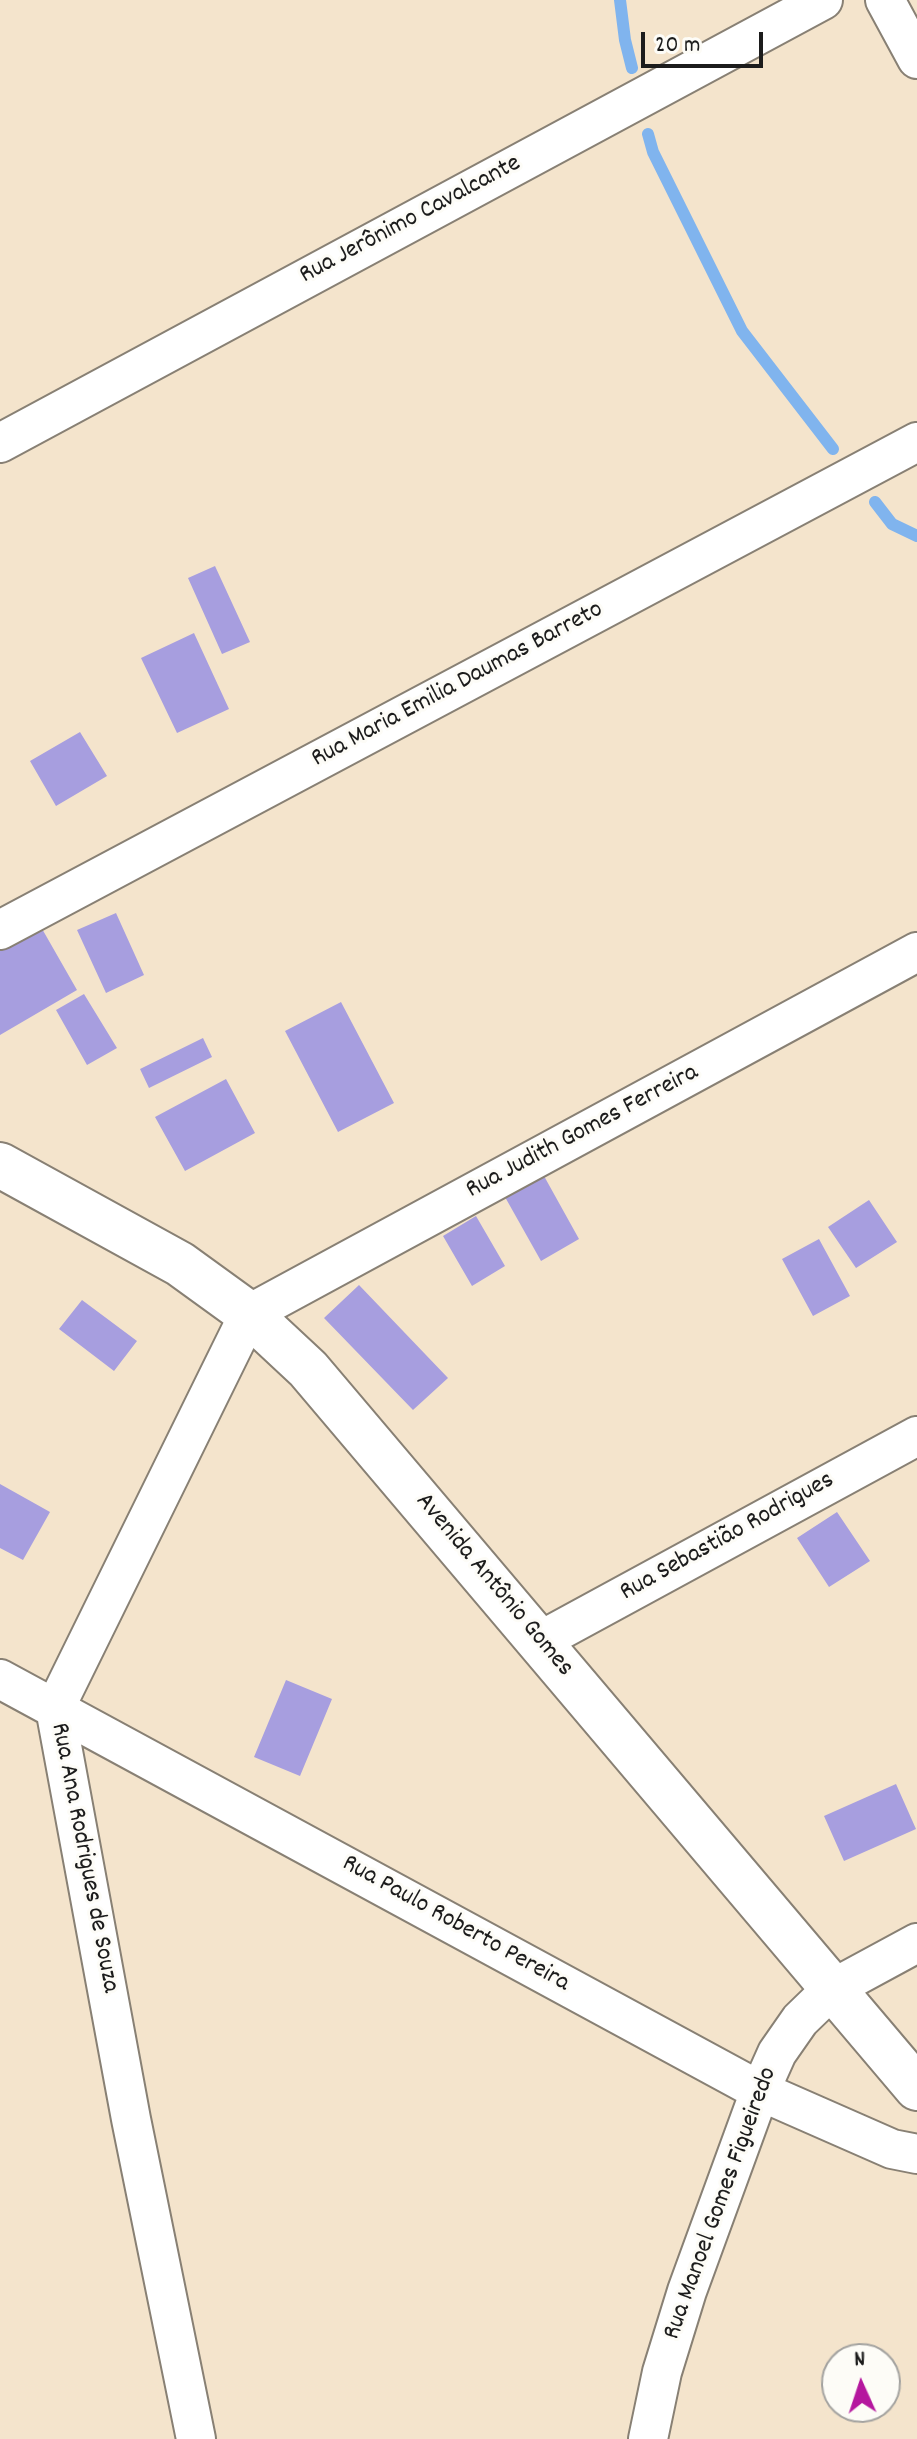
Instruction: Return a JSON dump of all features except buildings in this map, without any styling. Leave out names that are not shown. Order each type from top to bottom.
[{"type":"street","name":"Rua Jerônimo Cavalcante","points":[[0,443],[823,0]]},
{"type":"street","points":[[885,0],[917,59]]},
{"type":"street","name":"Rua Maria Emilia Daumas Barreto","points":[[0,930],[917,442]]},
{"type":"street","name":"Rua Judith Gomes Ferreira","points":[[249,1314],[917,952]]},
{"type":"street","name":"Avenida Antônio Gomes","points":[[0,1165],[180,1264],[249,1314],[308,1369],[917,2088]]},
{"type":"street","name":"Rua Ana Rodrigues de Souza","points":[[196,2439],[131,2119],[55,1708],[249,1314]]},
{"type":"street","name":"Rua Sebastião Rodrigues","points":[[540,1641],[917,1436]]},
{"type":"street","name":"Rua Paulo Roberto Pereira","points":[[0,1679],[760,2091],[892,2149],[917,2154]]},
{"type":"street","name":"Rua Manoel Gomes Figueiredo","points":[[648,2439],[662,2372],[687,2291],[760,2091],[777,2053],[800,2020],[832,1989],[917,1943]]},
{"type":"waterway","points":[[620,0],[632,68]]},
{"type":"waterway","points":[[648,134],[653,152],[742,331],[833,449]]},
{"type":"waterway","points":[[875,502],[892,524],[917,536]]}]
